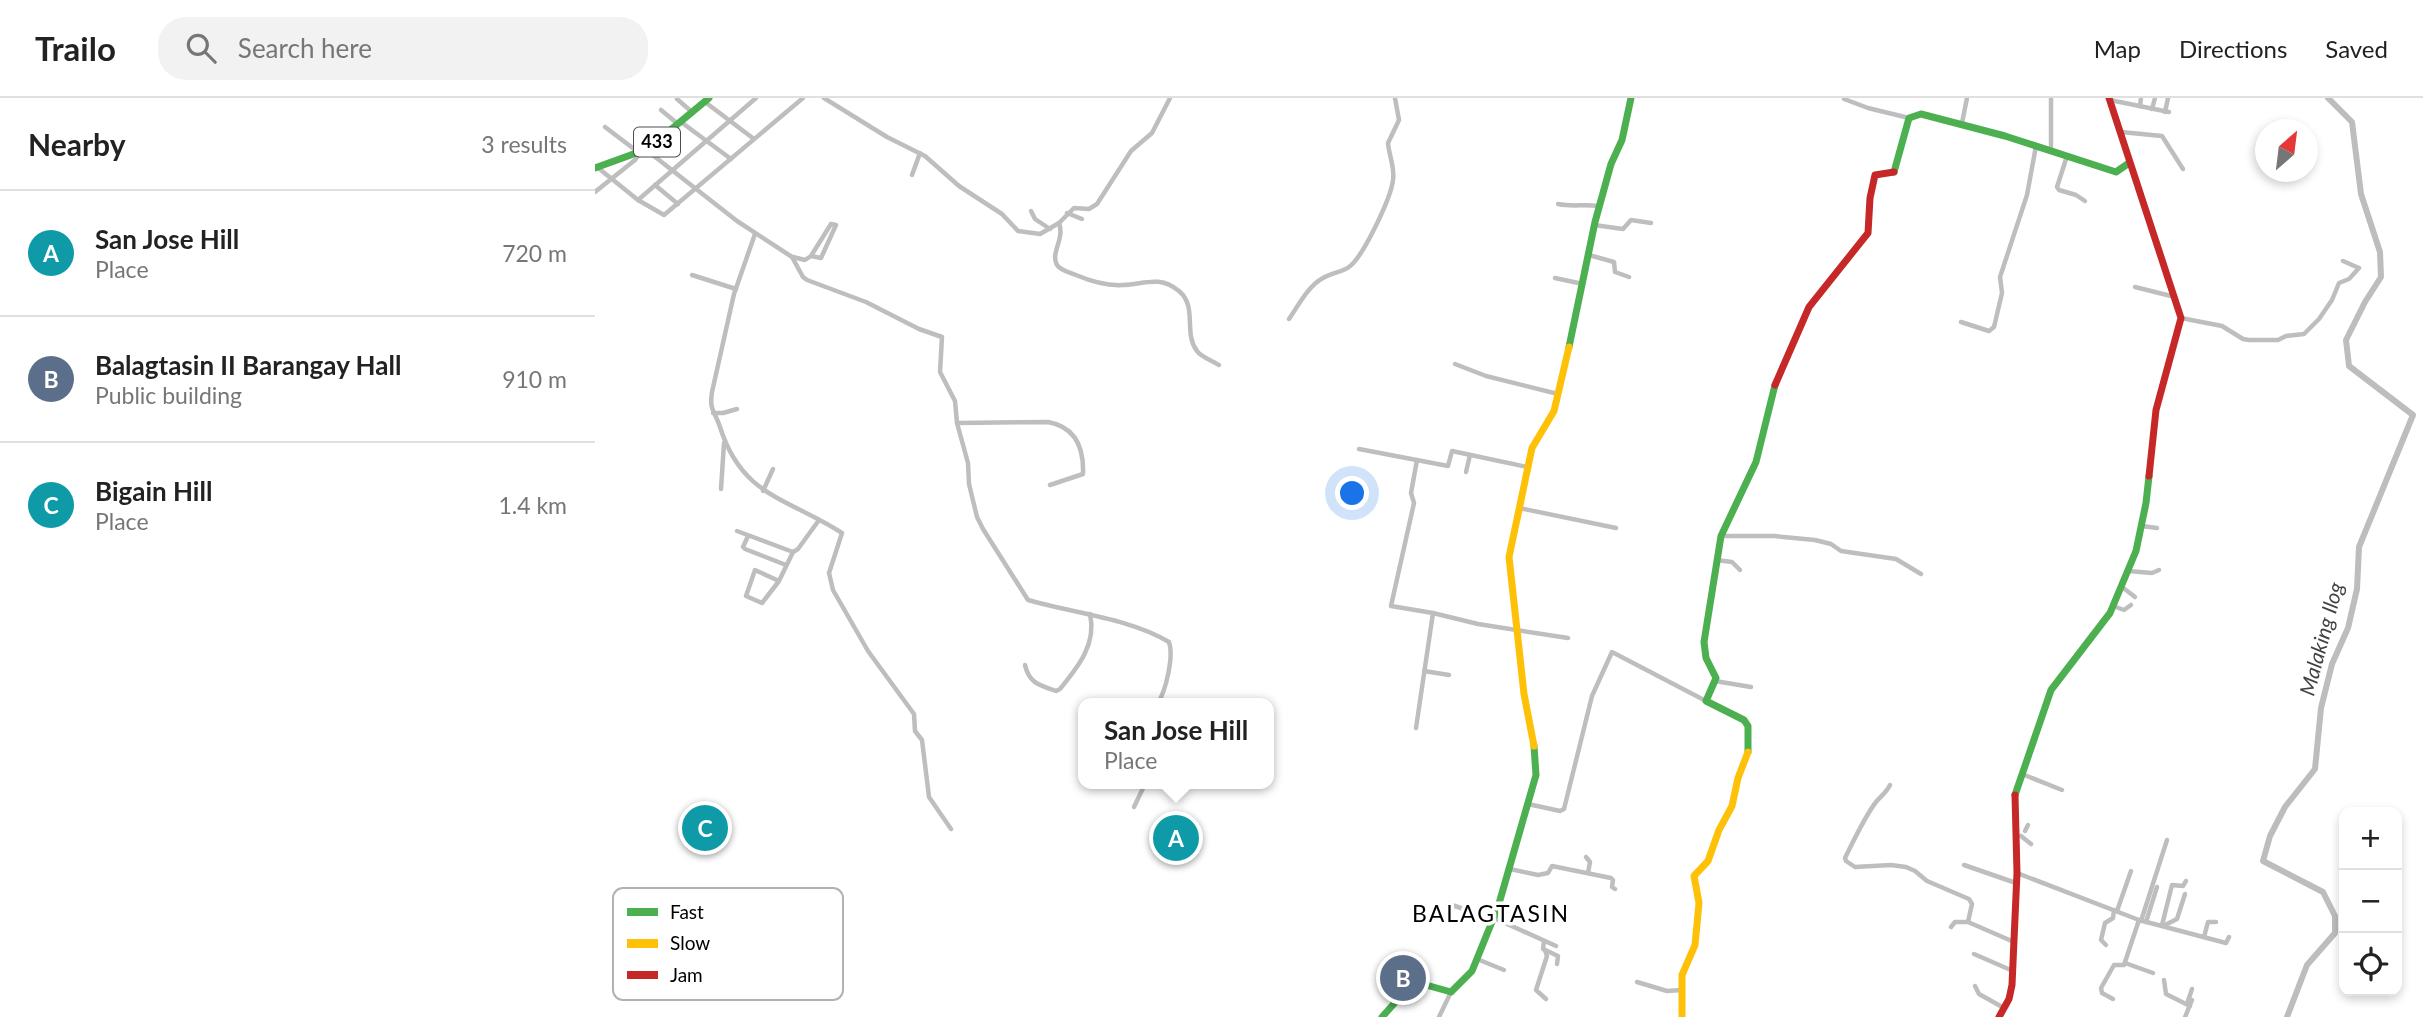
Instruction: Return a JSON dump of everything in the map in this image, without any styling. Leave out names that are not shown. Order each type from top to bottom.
[{"type":"street","points":[[638,200],[756,98]]},
{"type":"street","points":[[824,98],[887,137],[920,153],[959,186],[1002,214],[1018,231],[1037,234],[1051,229],[1074,208],[1089,209],[1097,204],[1131,151],[1152,132],[1170,98]]},
{"type":"street","points":[[1289,319],[1314,285],[1323,278],[1349,267],[1361,253],[1375,228],[1393,183],[1394,168],[1388,143],[1399,120],[1395,98]]},
{"type":"street","points":[[1440,1017],[1451,992],[1464,981],[1477,959],[1493,919],[1536,775],[1537,756],[1524,694],[1509,557],[1532,448],[1552,417],[1594,225],[1611,164],[1622,141],[1631,98]]},
{"type":"street","points":[[1962,123],[1967,98]]},
{"type":"street","points":[[2051,150],[2052,98]]},
{"type":"street","points":[[2140,107],[2141,98]]},
{"type":"street","points":[[2152,109],[2155,98]]},
{"type":"street","points":[[2110,99],[2167,112],[2168,98]]},
{"type":"street","points":[[677,99],[692,112]]},
{"type":"street","points":[[596,167],[661,215],[696,189],[799,99]]},
{"type":"street","points":[[1844,99],[1909,118]]},
{"type":"street","points":[[1999,1017],[2011,992],[2013,971],[2016,883],[2022,833],[2014,796],[2051,690],[2103,623],[2128,571],[2142,526],[2156,411],[2181,318],[2110,99]]},
{"type":"street","points":[[707,100],[754,139]]},
{"type":"street","name":"433","points":[[596,167],[642,150],[707,100]]},
{"type":"street","points":[[661,110],[731,159]]},
{"type":"street","points":[[1706,701],[1715,681],[1704,651],[1715,560],[1721,536],[1756,462],[1773,388],[1783,362],[1809,307],[1868,233],[1870,198],[1875,175],[1894,172],[1909,118],[1921,114],[1962,123],[2116,172],[2130,163]]},
{"type":"street","points":[[605,127],[672,170],[755,234],[792,257],[805,260],[811,256],[831,224],[836,225],[823,255],[818,258],[811,256]]},
{"type":"street","points":[[2121,132],[2162,136],[2183,169]]},
{"type":"street","points":[[1961,322],[1989,331],[1994,327],[2001,293],[2000,277],[2027,195],[2036,146]]},
{"type":"street","points":[[595,192],[635,160],[642,150]]},
{"type":"street","points":[[912,175],[920,153]]},
{"type":"street","points":[[2067,155],[2057,187],[2085,201]]},
{"type":"street","points":[[655,185],[678,204]]},
{"type":"street","points":[[1558,204],[1599,206]]},
{"type":"street","points":[[1031,211],[1032,217],[1051,229]]},
{"type":"street","points":[[1067,213],[1082,219]]},
{"type":"street","points":[[1594,225],[1623,229],[1631,220],[1651,223]]},
{"type":"street","points":[[1059,223],[1062,235],[1055,256],[1056,264],[1062,270],[1112,285],[1153,280],[1168,284],[1182,293],[1189,307],[1191,339],[1197,353],[1219,365]]},
{"type":"street","points":[[720,489],[724,442],[710,401],[736,289],[755,234]]},
{"type":"street","points":[[1588,255],[1614,262],[1615,272],[1629,276]]},
{"type":"street","points":[[792,257],[807,280],[866,302],[941,337],[940,372],[953,394],[977,517],[1024,595],[1028,600],[1090,614],[1169,642],[1171,650],[1165,688],[1160,698]]},
{"type":"street","points":[[2181,318],[2222,326],[2249,340],[2278,340],[2304,334],[2325,310],[2339,283],[2349,279],[2359,268],[2343,261]]},
{"type":"street","points":[[692,275],[736,289]]},
{"type":"street","points":[[1555,278],[1583,284]]},
{"type":"street","points":[[2135,287],[2176,297]]},
{"type":"street","points":[[1455,365],[1486,376],[1558,394]]},
{"type":"street","points":[[712,413],[737,409]]},
{"type":"street","points":[[957,422],[1048,422],[1059,425],[1078,439],[1083,474],[1050,485]]},
{"type":"street","points":[[724,442],[748,479],[763,491],[842,533],[829,573],[833,590],[868,651],[914,714],[915,731],[922,740],[930,801],[951,829]]},
{"type":"street","points":[[1359,449],[1448,466],[1452,451],[1527,467]]},
{"type":"street","points":[[1467,472],[1470,455]]},
{"type":"street","points":[[1417,460],[1411,493],[1414,503],[1391,604],[1394,607],[1568,638]]},
{"type":"street","points":[[763,491],[773,469]]},
{"type":"street","points":[[1519,508],[1616,527]]},
{"type":"street","points":[[779,581],[755,570],[746,596],[762,603],[779,581],[793,552],[819,520]]},
{"type":"street","points":[[2142,526],[2157,528]]},
{"type":"street","points":[[737,531],[793,552]]},
{"type":"street","points":[[748,536],[743,547],[745,549],[786,565]]},
{"type":"street","points":[[1721,536],[1774,536],[1815,540],[1831,544],[1841,551],[1896,559],[1921,573]]},
{"type":"street","points":[[1715,560],[1732,562],[1740,570]]},
{"type":"street","points":[[2128,571],[2152,573],[2159,570]]},
{"type":"street","points":[[2122,587],[2136,597]]},
{"type":"street","points":[[2113,606],[2124,610],[2131,605]]},
{"type":"street","points":[[1416,728],[1433,613]]},
{"type":"street","points":[[1025,665],[1027,676],[1031,680],[1056,691],[1060,689],[1086,653],[1093,624],[1090,614]]},
{"type":"street","points":[[1528,804],[1560,811],[1563,808],[1592,696],[1612,652],[1744,720],[1748,726],[1748,755],[1738,778],[1732,806],[1719,830],[1710,856],[1694,876],[1699,903],[1695,945],[1683,971],[1682,1017]]},
{"type":"street","points":[[1424,671],[1449,675]]},
{"type":"street","points":[[1715,681],[1751,687]]},
{"type":"street","points":[[2022,774],[2063,790]]},
{"type":"street","points":[[1890,785],[1883,797],[1875,803],[1845,860],[1855,867],[1891,864],[1915,871],[1927,881],[1969,899],[1972,904],[1968,922]]},
{"type":"street","points":[[1134,807],[1143,789]]},
{"type":"street","points":[[2022,833],[2031,844]]},
{"type":"street","points":[[2142,921],[2167,840]]},
{"type":"street","points":[[1586,857],[1590,862],[1588,873]]},
{"type":"street","points":[[1964,865],[2016,883]]},
{"type":"street","points":[[1510,869],[1538,875],[1548,873],[1552,866],[1611,878],[1612,887],[1615,889]]},
{"type":"street","points":[[2106,945],[2101,941],[2104,925],[2113,918],[2131,871]]},
{"type":"street","points":[[2017,873],[2142,921],[2226,943],[2229,937]]},
{"type":"street","points":[[2163,925],[2172,885],[2183,886],[2186,881]]},
{"type":"street","points":[[2113,999],[2102,993],[2101,988],[2115,964],[2123,965],[2125,962],[2157,887]]},
{"type":"street","points":[[2163,925],[2177,919],[2185,894]]},
{"type":"street","points":[[1449,904],[1493,919],[1556,947]]},
{"type":"street","points":[[1951,927],[1955,922],[1968,922],[2014,942]]},
{"type":"street","points":[[2204,937],[2208,922],[2216,922]]},
{"type":"street","points":[[1544,941],[1542,947],[1547,956],[1536,990],[1546,999]]},
{"type":"street","points":[[1545,950],[1558,956],[1557,964]]},
{"type":"street","points":[[1974,954],[2013,971]]},
{"type":"street","points":[[1477,959],[1504,970]]},
{"type":"street","points":[[2125,962],[2153,973]]},
{"type":"street","points":[[2164,979],[2165,993],[2190,1003]]},
{"type":"street","points":[[1637,982],[1667,991],[1682,990]]},
{"type":"street","points":[[1383,1017],[1414,984],[1451,992]]},
{"type":"street","points":[[1975,986],[1979,994],[2004,1008]]},
{"type":"street","points":[[2185,1017],[2192,989]]},
{"type":"waterway","name":"Malaking Ilog","points":[[2287,1017],[2307,965],[2335,933],[2335,916],[2323,892],[2263,861],[2270,836],[2285,807],[2315,769],[2321,708],[2332,664],[2348,628],[2357,589],[2359,547],[2413,415],[2349,366],[2346,340],[2381,277],[2380,252],[2361,194],[2352,122],[2328,98]]},
{"type":"traffic: fast","points":[[595,168],[639,152],[656,142],[709,98]]},
{"type":"traffic: fast","points":[[1569,347],[1595,222],[1611,164],[1622,140],[1631,98]]},
{"type":"traffic: fast","points":[[1894,172],[1909,118],[1921,114],[2005,136],[2116,172],[2129,163]]},
{"type":"traffic: fast","points":[[1748,752],[1748,726],[1744,720],[1706,701],[1716,678],[1706,658],[1704,642],[1721,536],[1756,462],[1775,385]]},
{"type":"traffic: fast","points":[[2015,795],[2051,690],[2110,613],[2136,551],[2149,476]]},
{"type":"traffic: fast","points":[[1382,1017],[1409,987],[1419,983],[1451,992],[1472,971],[1498,907],[1536,775],[1534,746]]},
{"type":"traffic: slow","points":[[1534,746],[1524,694],[1509,557],[1532,448],[1554,411],[1569,347]]},
{"type":"traffic: slow","points":[[1682,1017],[1682,975],[1695,945],[1699,903],[1694,876],[1708,861],[1719,830],[1732,806],[1738,778],[1748,752]]},
{"type":"traffic: jam","points":[[2109,98],[2181,318],[2156,410],[2149,476]]},
{"type":"traffic: jam","points":[[1775,385],[1809,307],[1868,233],[1870,198],[1875,175],[1894,172]]},
{"type":"traffic: jam","points":[[1999,1017],[2009,999],[2012,985],[2017,873],[2015,795]]},
{"type":"place","name":"Bigain Hill","points":[[705,828]]},
{"type":"place","name":"San Jose Hill","points":[[1176,838]]},
{"type":"place","name":"Balagtasin II Barangay Hall","points":[[1403,978]]},
{"type":"district","name":"BALAGTASIN","points":[[1491,914]]}]
